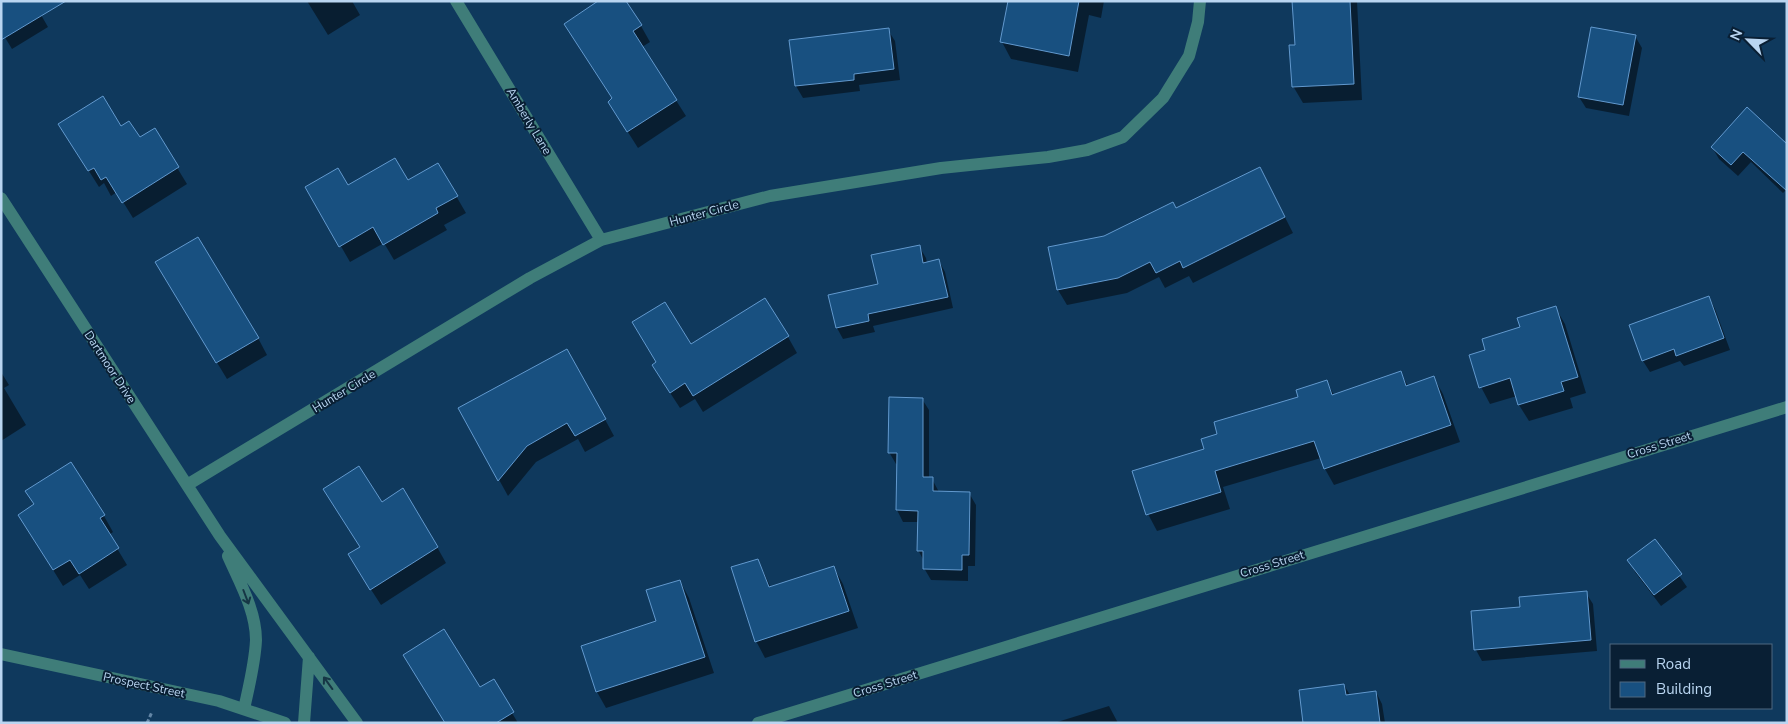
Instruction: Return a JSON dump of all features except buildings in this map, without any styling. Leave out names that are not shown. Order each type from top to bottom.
[{"type":"street","name":"Amberly Lane","points":[[456,1],[601,240]]},
{"type":"street","name":"Hunter Circle","points":[[187,486],[530,278],[601,240],[770,196],[941,168],[1048,157],[1087,150],[1123,137],[1163,98],[1189,56],[1198,22],[1200,1]]},
{"type":"street","name":"Dartmoor Drive","points":[[1,198],[220,536],[357,723]]},
{"type":"street","name":"Cross Street","points":[[758,723],[1787,407]]},
{"type":"street","name":"Dartmoor Drive","points":[[220,536],[247,599],[254,622],[256,639],[254,658],[244,708]]},
{"type":"street","name":"Prospect Street","points":[[1,654],[201,697],[244,708],[285,723]]},
{"type":"street","points":[[304,723],[309,657]]}]
